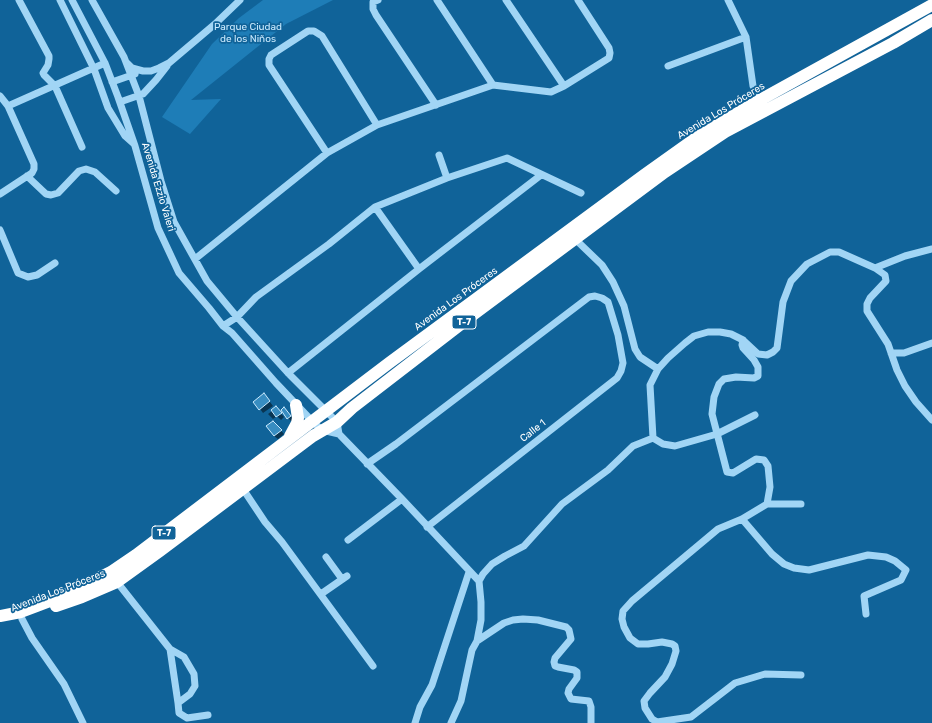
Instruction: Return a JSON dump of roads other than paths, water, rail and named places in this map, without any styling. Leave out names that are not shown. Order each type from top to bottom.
[{"type":"highway","name":"Avenida Los Próceres","points":[[0,616],[20,612],[58,598],[111,572],[136,555],[390,363],[699,136],[760,100],[932,5]]},
{"type":"highway","name":"Avenida Los Próceres","points":[[0,624],[22,619],[82,597],[116,582],[313,436],[337,422],[358,403],[665,172],[725,132],[893,43],[932,20]]},
{"type":"highway","points":[[288,439],[297,423],[298,418],[296,405]]},
{"type":"street","points":[[19,0],[49,56],[43,72],[44,75],[55,86],[82,147]]},
{"type":"street","points":[[60,0],[94,69],[108,108],[125,136],[135,146]]},
{"type":"street","name":"Avenida Ezzio Valeri","points":[[72,0],[105,63],[135,146],[158,228],[179,273],[223,326],[232,333],[296,405],[322,430]]},
{"type":"street","name":"Avenida Ezzio Valeri","points":[[92,0],[124,57],[139,96],[161,181],[174,222],[194,259],[208,280],[237,317],[288,373],[337,422]]},
{"type":"street","points":[[120,102],[139,96],[149,89],[169,63],[215,24],[240,0]]},
{"type":"street","points":[[378,0],[374,2],[373,9],[376,15],[436,105]]},
{"type":"street","points":[[437,0],[493,85]]},
{"type":"street","points":[[506,0],[564,86]]},
{"type":"street","points":[[194,259],[327,152],[378,125],[493,85],[551,92],[564,86],[608,58],[610,53],[609,48],[578,0]]},
{"type":"street","points":[[728,0],[746,37],[753,86],[760,100]]},
{"type":"street","points":[[327,152],[269,65],[271,55],[308,31],[314,31],[322,36],[378,125]]},
{"type":"street","points":[[668,66],[746,37]]},
{"type":"street","points":[[124,57],[128,65],[142,71]]},
{"type":"street","points":[[8,106],[105,63]]},
{"type":"street","points":[[112,82],[142,71],[155,70],[169,63]]},
{"type":"street","points":[[0,96],[8,106],[34,164],[34,169],[27,176],[0,194]]},
{"type":"street","points":[[439,155],[447,178]]},
{"type":"street","points":[[223,326],[237,317],[256,297],[329,244],[375,207],[447,178],[507,158],[581,193]]},
{"type":"street","points":[[27,176],[46,194],[51,195],[58,193],[79,171],[86,169],[95,172],[116,191]]},
{"type":"street","points":[[288,373],[541,175]]},
{"type":"street","points":[[375,207],[419,269]]},
{"type":"street","points":[[0,230],[18,273],[28,277],[37,275],[55,263]]},
{"type":"street","points":[[575,239],[602,265],[613,282],[624,306],[635,349],[640,357],[658,369]]},
{"type":"street","points":[[875,268],[904,256],[932,249]]},
{"type":"street","points":[[653,438],[650,385],[658,369],[668,358],[694,336],[708,332],[731,334],[743,340],[758,354],[767,355],[773,352],[777,348],[784,302],[792,281],[807,264],[830,252],[839,252],[875,268],[885,275],[887,279],[870,298],[867,304],[867,311],[888,344],[899,374],[907,389],[932,420]]},
{"type":"street","name":"Calle 1","points":[[367,464],[396,444],[589,297],[595,296],[608,302],[618,335],[623,363],[622,371],[617,378],[427,527]]},
{"type":"street","points":[[743,340],[743,348],[758,367],[758,376],[754,378],[736,377],[724,380],[719,384],[714,396],[712,414],[727,472],[733,473],[756,459],[764,460],[768,466],[770,487],[767,504]]},
{"type":"street","points":[[891,353],[904,353],[932,343]]},
{"type":"street","points":[[653,438],[663,444],[675,446],[717,434],[756,415]]},
{"type":"street","points":[[337,422],[339,434],[479,582]]},
{"type":"street","points":[[322,430],[339,434]]},
{"type":"street","points":[[451,723],[461,701],[472,650],[477,641],[481,620],[479,582],[483,574],[492,564],[524,546],[562,504],[608,470],[633,446],[653,438]]},
{"type":"street","points":[[243,489],[265,522],[321,594],[373,666]]},
{"type":"street","points":[[348,540],[402,499]]},
{"type":"street","points":[[801,504],[767,504],[742,519],[718,529],[632,601],[623,611],[622,619],[624,627],[630,638],[638,644],[662,642],[675,646],[676,651],[672,664],[665,677],[644,701],[645,708],[652,719],[657,722],[691,717],[736,683],[765,674],[801,675]]},
{"type":"street","points":[[742,519],[772,554],[784,564],[794,568],[809,570],[868,555],[886,557],[895,561],[906,570],[901,580],[864,596],[866,614]]},
{"type":"street","points":[[321,594],[345,577],[326,557]]},
{"type":"street","points":[[416,723],[420,707],[432,685],[469,572]]},
{"type":"street","points":[[116,582],[170,650],[184,657],[194,674],[196,686],[190,694],[178,703]]},
{"type":"street","points":[[22,619],[32,638],[64,684],[84,723]]},
{"type":"street","points":[[477,641],[504,623],[513,620],[538,620],[566,627],[570,630],[571,639],[555,658],[554,662],[555,666],[577,672],[577,678],[568,693],[571,698],[589,701],[591,707],[590,723]]},
{"type":"street","points":[[170,650],[179,713],[187,718],[208,715]]},
{"type":"park label","name":"Parque Ciudad de los Niños","points":[[248,32]]}]
